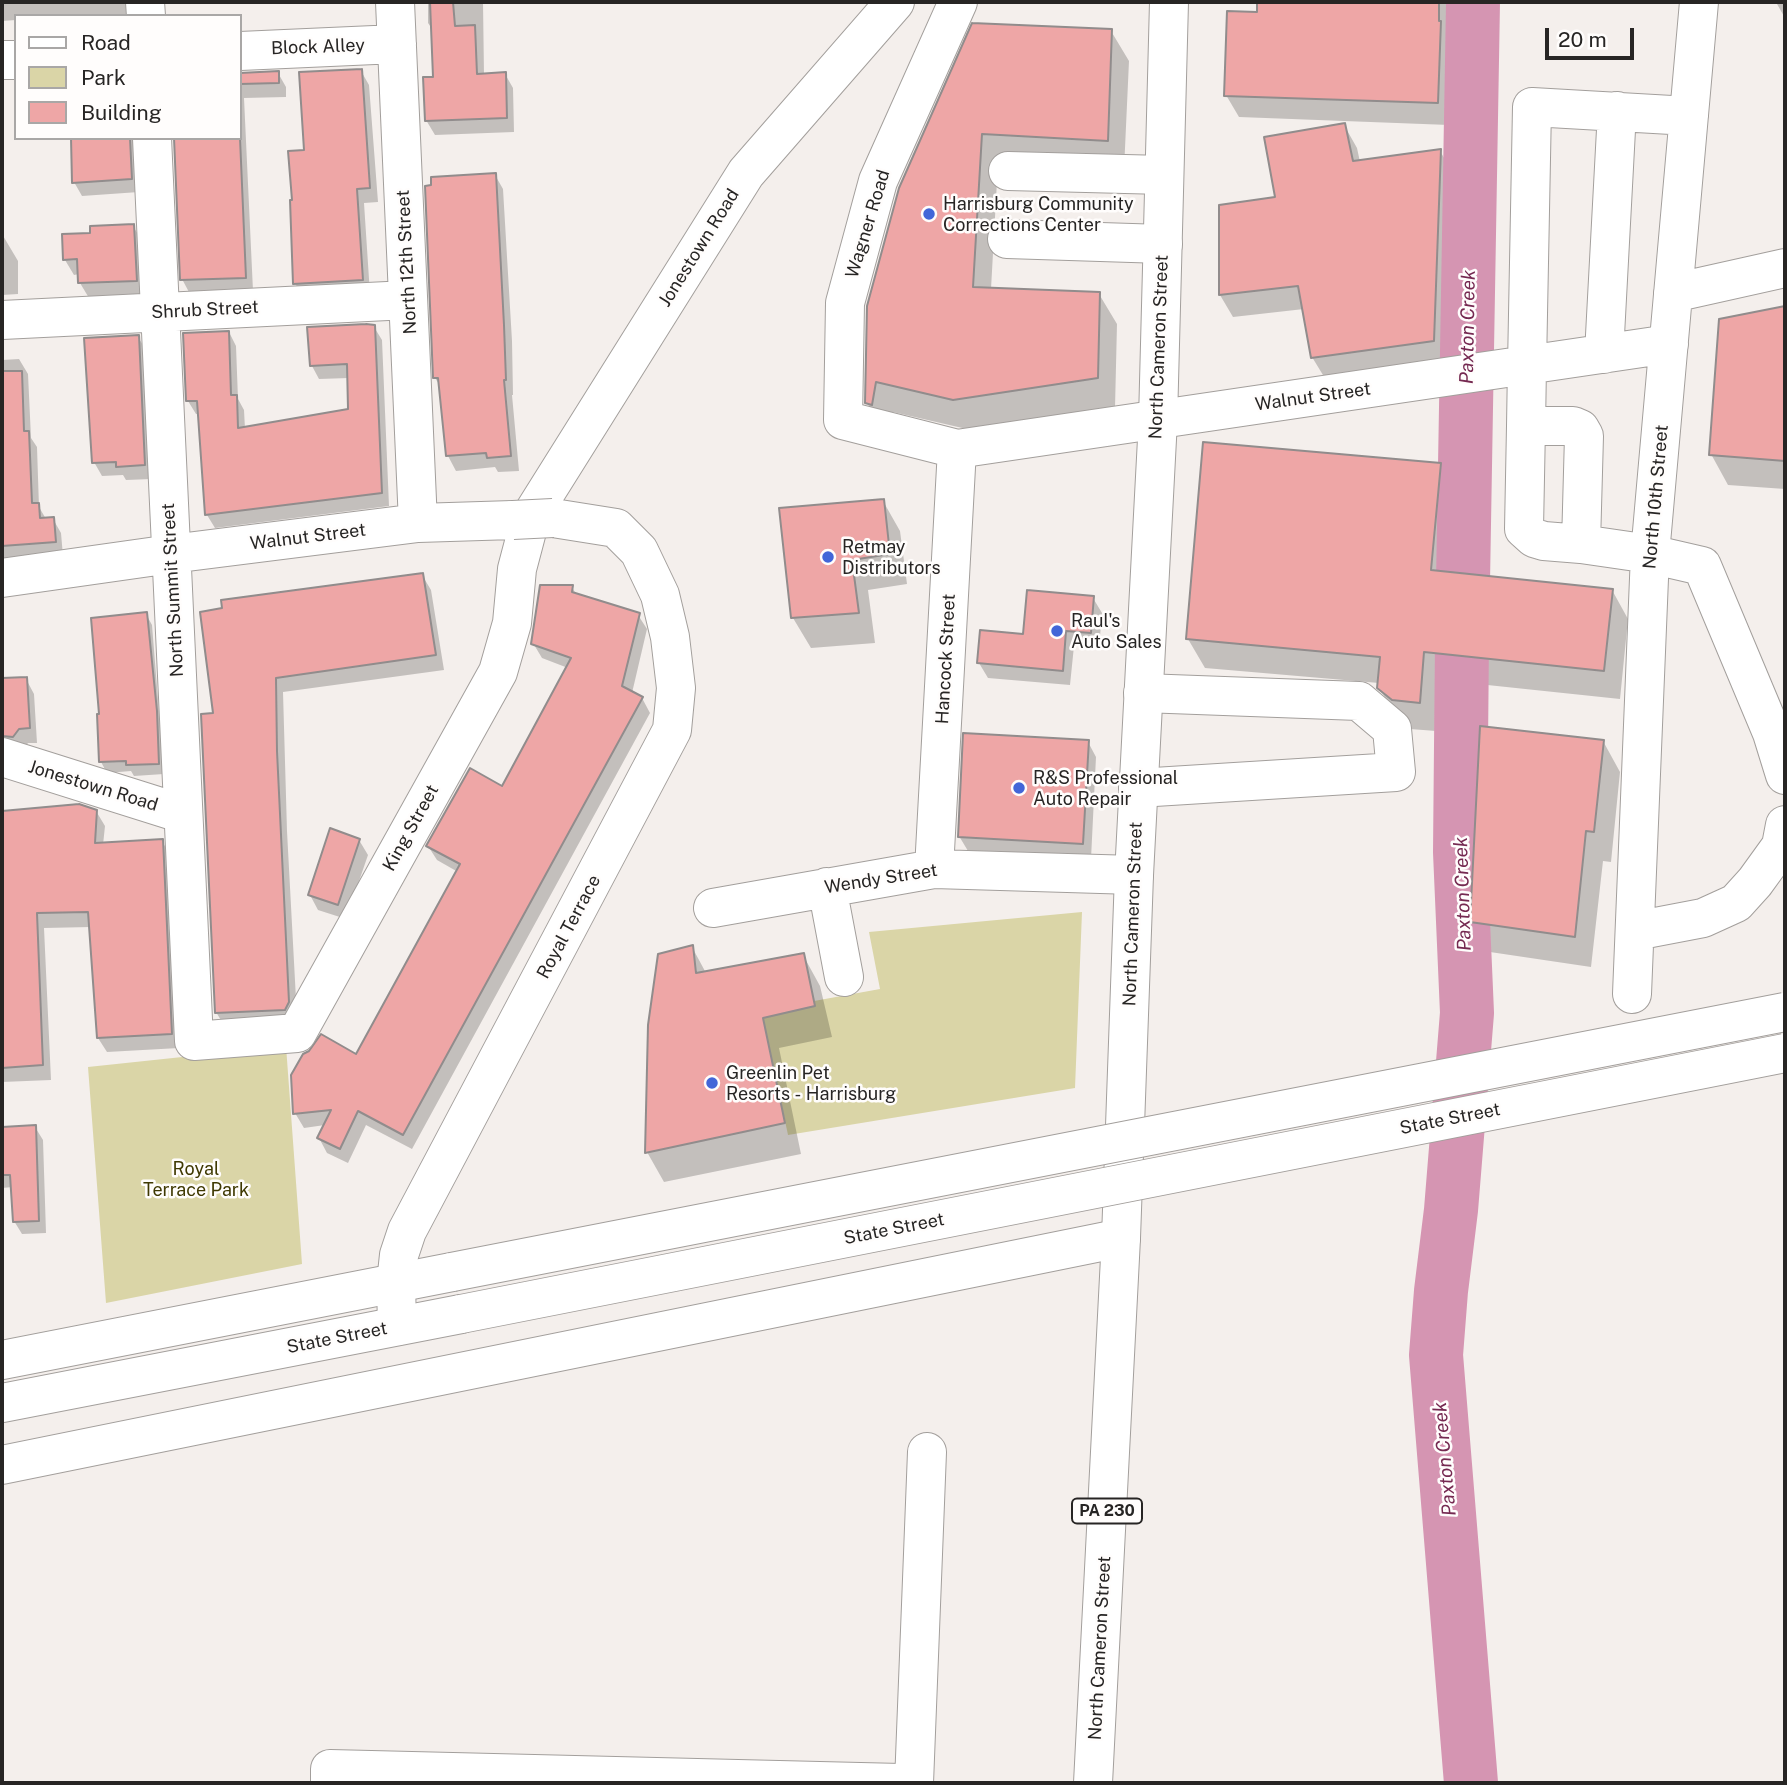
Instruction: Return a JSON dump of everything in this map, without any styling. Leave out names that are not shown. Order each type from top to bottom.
[{"type":"main road","name":"North 12th Street","points":[[395,2],[418,523]]},
{"type":"main road","name":"Jonestown Road","points":[[532,518],[746,173],[895,2]]},
{"type":"main road","name":"Wagner Road","points":[[957,449],[843,420],[845,303],[878,181],[958,2]]},
{"type":"main road","name":"North Cameron Street","points":[[1093,1783],[1121,1238],[1138,788],[1158,420],[1169,2]]},
{"type":"main road","name":"North 10th Street","points":[[1632,994],[1650,554],[1699,2]]},
{"type":"main road","name":"Block Alley","points":[[242,51],[397,44]]},
{"type":"main road","points":[[1689,116],[1532,107],[1509,369],[1526,426],[1524,529],[1534,538],[1544,541],[1650,554],[1702,566],[1772,733],[1785,775]]},
{"type":"main road","points":[[1604,354],[1617,111]]},
{"type":"main road","name":"North Summit Street","points":[[152,140],[194,1041]]},
{"type":"main road","points":[[1008,172],[1164,175]]},
{"type":"main road","points":[[1007,239],[1163,244]]},
{"type":"main road","points":[[1674,293],[1785,268]]},
{"type":"main road","name":"Shrub Street","points":[[2,320],[408,300]]},
{"type":"main road","name":"Walnut Street","points":[[957,449],[1669,344]]},
{"type":"main road","points":[[1526,426],[1573,426],[1580,429],[1584,436],[1581,544]]},
{"type":"main road","name":"Hancock Street","points":[[934,869],[957,449]]},
{"type":"main road","name":"Walnut Street","points":[[2,578],[418,523],[532,518],[616,528]]},
{"type":"main road","name":"King Street","points":[[194,1041],[297,1033],[498,672],[512,623],[517,569],[532,518]]},
{"type":"main road","name":"Royal Terrace","points":[[397,1326],[396,1283],[399,1255],[407,1231],[672,730],[676,688],[670,637],[660,594],[639,551],[616,528]]},
{"type":"main road","points":[[1138,788],[1396,772],[1392,729],[1359,701],[1143,694]]},
{"type":"main road","name":"Jonestown Road","points":[[2,757],[183,814]]},
{"type":"main road","points":[[1635,932],[1703,918],[1736,903],[1781,846],[1785,825]]},
{"type":"main road","name":"Wendy Street","points":[[713,908],[934,869],[1135,875]]},
{"type":"main road","points":[[827,887],[844,977]]},
{"type":"main road","points":[[2,1360],[1785,1012]]},
{"type":"main road","name":"State Street","points":[[2,1403],[1785,1053]]},
{"type":"main road","points":[[4,1469],[1121,1238]]},
{"type":"main road","points":[[914,1783],[927,1452]]},
{"type":"main road","points":[[330,1776],[901,1783]]},
{"type":"green space","points":[[1082,912],[1075,1088],[788,1135],[763,1018],[815,1006],[814,1001],[880,989],[869,932]]},
{"type":"green space","name":"Royal Terrace Park","points":[[286,1046],[302,1264],[106,1303],[88,1067]]},
{"type":"building","points":[[430,2],[453,2],[455,26],[475,25],[477,74],[506,72],[507,118],[425,121],[423,77],[433,77]]},
{"type":"building","points":[[1257,2],[1439,2],[1441,21],[1438,103],[1224,96],[1227,11],[1257,12]]},
{"type":"building","name":"Harrisburg Community Corrections Center","points":[[972,23],[1112,29],[1108,141],[982,134],[973,287],[1100,292],[1098,378],[953,400],[876,382],[872,405],[865,403],[867,306],[899,188]]},
{"type":"building","points":[[362,69],[370,188],[357,189],[363,280],[293,284],[292,200],[288,151],[304,150],[299,72]]},
{"type":"building","points":[[279,71],[279,83],[242,84],[242,73]]},
{"type":"building","points":[[1345,123],[1353,161],[1441,149],[1434,341],[1311,358],[1298,286],[1219,295],[1219,205],[1275,197],[1264,137]]},
{"type":"building","points":[[71,140],[130,140],[132,179],[72,183]]},
{"type":"building","points":[[174,140],[240,140],[246,278],[180,280]]},
{"type":"building","points":[[496,173],[504,325],[504,380],[511,456],[487,458],[486,453],[446,456],[438,378],[433,378],[425,186],[431,185],[431,177]]},
{"type":"building","points":[[134,224],[137,281],[78,283],[77,259],[63,260],[62,234],[90,233],[90,226]]},
{"type":"building","points":[[1785,306],[1785,461],[1709,455],[1719,319]]},
{"type":"building","points":[[375,325],[382,493],[205,515],[197,401],[186,401],[183,333],[229,331],[231,395],[237,395],[238,428],[348,409],[347,364],[310,366],[307,327]]},
{"type":"building","points":[[139,335],[145,465],[116,467],[116,462],[92,463],[84,338]]},
{"type":"building","points":[[2,371],[22,371],[24,431],[29,431],[32,503],[39,503],[40,518],[54,517],[56,542],[2,546]]},
{"type":"building","points":[[1203,442],[1441,463],[1431,570],[1613,589],[1604,671],[1424,652],[1420,703],[1392,700],[1377,688],[1380,657],[1186,639]]},
{"type":"building","name":"Retmay Distributors","points":[[884,499],[890,554],[852,560],[859,613],[791,618],[779,508]]},
{"type":"building","points":[[423,573],[436,655],[276,678],[289,1002],[285,1010],[215,1013],[201,714],[213,713],[200,612],[222,608],[221,600]]},
{"type":"building","points":[[540,585],[573,585],[572,592],[640,613],[622,686],[643,697],[403,1135],[358,1111],[340,1149],[317,1138],[331,1110],[293,1114],[291,1075],[303,1054],[309,1051],[321,1034],[356,1054],[460,864],[426,846],[470,768],[502,786],[571,658],[531,644]]},
{"type":"building","name":"Raul's Auto Sales","points":[[1027,590],[1094,596],[1091,633],[1066,631],[1063,671],[977,663],[980,630],[1023,634]]},
{"type":"building","points":[[147,612],[157,711],[159,764],[99,762],[99,714],[91,618]]},
{"type":"building","points":[[27,677],[30,728],[19,729],[13,737],[2,736],[2,678]]},
{"type":"building","points":[[1480,726],[1604,740],[1594,832],[1586,831],[1575,937],[1470,922]]},
{"type":"building","name":"R&S Professional Auto Repair","points":[[963,733],[1089,740],[1083,844],[958,837]]},
{"type":"building","points":[[79,804],[97,810],[95,843],[163,839],[172,1034],[97,1038],[88,912],[37,913],[43,1065],[2,1068],[2,811]]},
{"type":"building","points":[[330,828],[360,839],[338,905],[308,895]]},
{"type":"building","name":"Greenlin Pet Resorts - Harrisburg","points":[[693,945],[696,973],[804,953],[815,1006],[763,1018],[785,1123],[645,1153],[648,1025],[658,954]]},
{"type":"building","points":[[36,1125],[39,1221],[13,1222],[10,1175],[2,1175],[2,1127]]},
{"type":"waterway","name":"Paxton Creek","points":[[1471,1783],[1436,1355],[1467,1013],[1460,852],[1473,2]]},
{"type":"place","name":"Harrisburg Community Corrections Center","points":[[929,214]]},
{"type":"place","name":"Retmay Distributors","points":[[828,557]]},
{"type":"place","name":"Raul's Auto Sales","points":[[1057,631]]},
{"type":"place","name":"R&S Professional Auto Repair","points":[[1019,788]]},
{"type":"place","name":"Greenlin Pet Resorts - Harrisburg","points":[[712,1083]]}]
